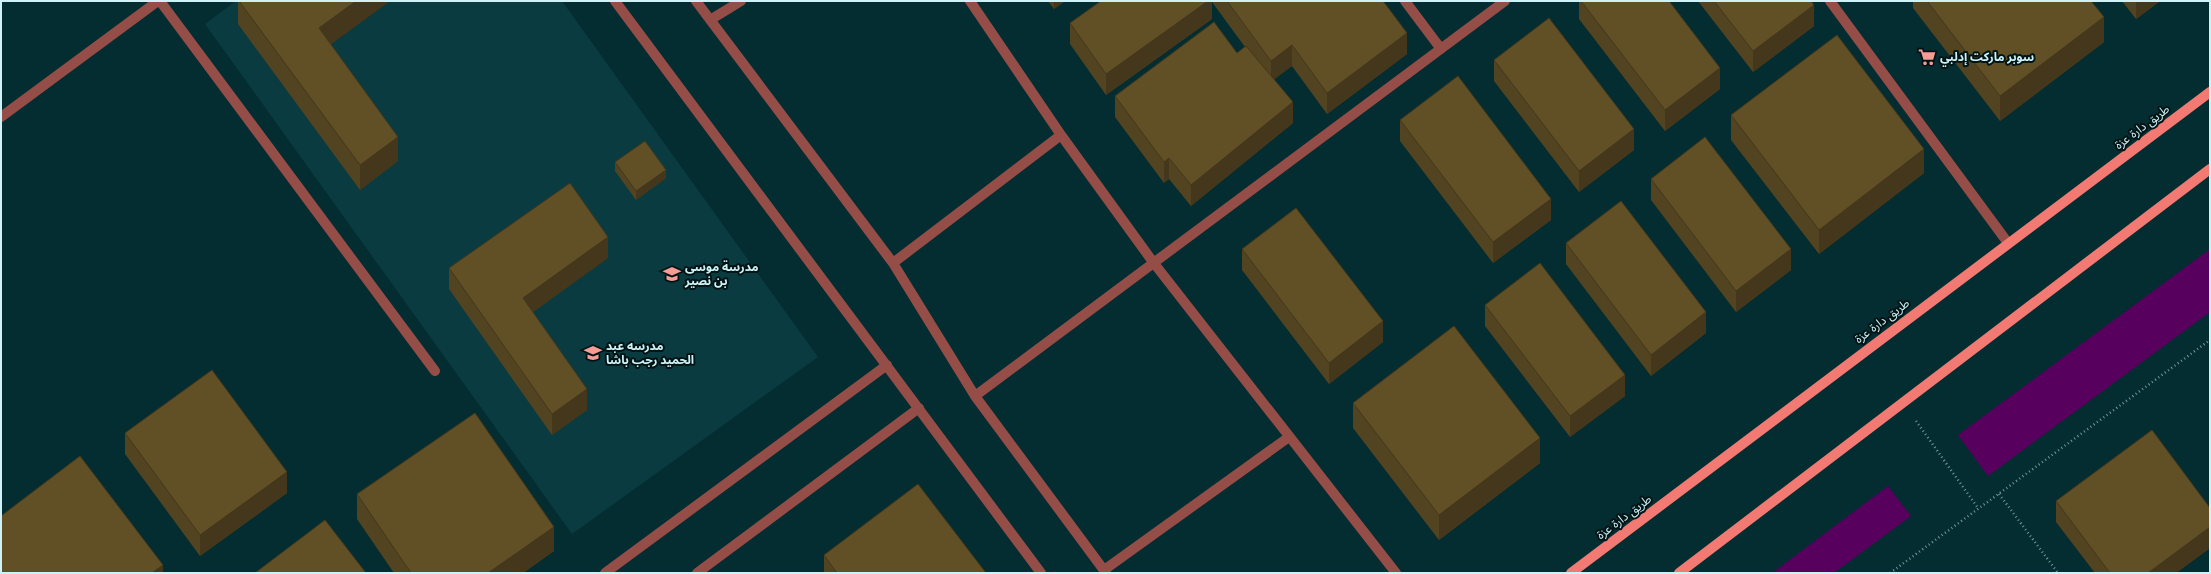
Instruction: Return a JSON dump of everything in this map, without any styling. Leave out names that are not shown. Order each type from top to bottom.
[{"type":"main road","name":"طريق دارة عزة","points":[[1571,573],[2210,92]]},
{"type":"main road","points":[[1679,573],[2210,169]]},
{"type":"street","points":[[1,117],[159,1],[435,371]]},
{"type":"street","points":[[615,1],[1041,573]]},
{"type":"street","points":[[696,1],[893,262],[975,396],[1105,571],[1289,437]]},
{"type":"street","points":[[710,20],[741,1]]},
{"type":"street","points":[[970,1],[1061,135],[1154,262],[1396,573]]},
{"type":"street","points":[[1405,1],[1441,49]]},
{"type":"street","points":[[975,396],[1505,1]]},
{"type":"street","points":[[1830,1],[2008,243]]},
{"type":"street","points":[[893,262],[1061,135]]},
{"type":"street","points":[[605,573],[887,365]]},
{"type":"street","points":[[698,573],[919,408]]},
{"type":"path","points":[[1890,573],[2210,340]]},
{"type":"path","points":[[1904,402],[1978,508]]},
{"type":"path","points":[[1999,494],[2058,573]]},
{"type":"shaded area","name":"مدرسة موسى بن نصير","points":[[236,1],[269,1],[319,53],[390,1],[562,1],[818,357],[572,534],[205,24]],"holes":[[[570,204],[608,258],[523,319]]]},
{"type":"shaded area","points":[[2210,249],[2210,312],[1988,476],[1958,435]]},
{"type":"shaded area","points":[[1888,486],[1911,516],[1834,573],[1772,573]]},
{"type":"building","points":[[239,1],[356,1],[319,28],[398,137],[360,165]]},
{"type":"building","points":[[1101,1],[1208,1],[1106,74],[1070,23]]},
{"type":"building","points":[[1227,1],[1383,1],[1407,33],[1327,93],[1292,45],[1271,61]]},
{"type":"building","points":[[1581,1],[1669,1],[1720,68],[1665,110]]},
{"type":"building","points":[[1714,1],[1811,1],[1814,5],[1753,51]]},
{"type":"building","points":[[1927,1],[2091,1],[2104,17],[2000,96]]},
{"type":"building","points":[[1549,18],[1634,129],[1579,171],[1494,60]]},
{"type":"building","points":[[1214,22],[1237,53],[1246,46],[1293,102],[1191,185],[1169,158],[1164,162],[1115,96]]},
{"type":"building","points":[[1837,35],[1924,149],[1819,230],[1731,115]]},
{"type":"building","points":[[1458,76],[1551,199],[1493,242],[1400,120]]},
{"type":"building","points":[[1705,137],[1791,249],[1736,291],[1651,179]]},
{"type":"building","points":[[645,141],[666,170],[636,191],[615,162]]},
{"type":"building","points":[[570,183],[608,237],[523,298],[587,389],[552,414],[449,268]]},
{"type":"building","points":[[1621,201],[1706,312],[1651,355],[1566,243]]},
{"type":"building","points":[[1296,208],[1383,321],[1329,363],[1242,249]]},
{"type":"building","points":[[1540,263],[1625,375],[1570,416],[1485,305]]},
{"type":"building","points":[[1454,326],[1540,438],[1439,515],[1353,403]]},
{"type":"building","points":[[212,370],[287,472],[200,535],[125,433]]},
{"type":"building","points":[[475,413],[554,527],[488,573],[411,573],[357,494]]},
{"type":"building","points":[[2152,430],[2210,508],[2210,527],[2148,573],[2110,573],[2056,501]]},
{"type":"building","points":[[80,456],[163,565],[152,573],[1,573],[1,516]]},
{"type":"building","points":[[918,484],[986,573],[837,573],[824,555]]},
{"type":"building","points":[[325,520],[366,573],[255,573]]},
{"type":"place","name":"سوبر ماركت إدلبي","points":[[1927,57]]},
{"type":"place","name":"مدرسة موسى بن نصير","points":[[672,274]]},
{"type":"place","name":"مدرسه عبد الحميد رجب باشا","points":[[593,353]]}]
